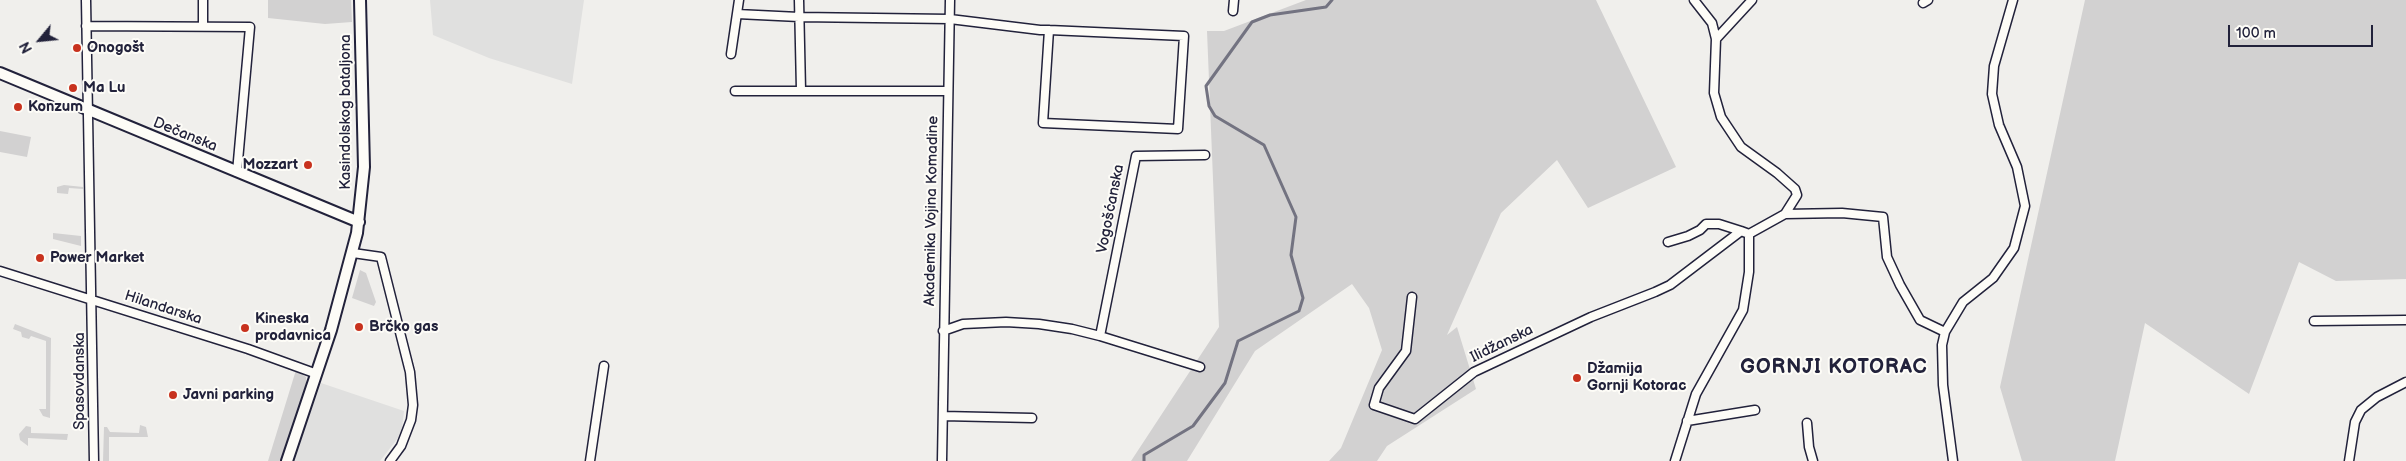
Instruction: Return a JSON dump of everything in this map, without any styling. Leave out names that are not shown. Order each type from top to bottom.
[{"type":"street","name":"Spasovdanska","points":[[86,0],[87,110],[93,300],[94,461]]},
{"type":"street","points":[[203,0],[203,26]]},
{"type":"street","name":"Kasindolskog bataljona","points":[[287,461],[317,374],[353,253],[359,222],[364,167],[360,0]]},
{"type":"street","points":[[731,54],[739,0]]},
{"type":"street","points":[[799,0],[801,90]]},
{"type":"street","name":"Akademika Vojina Komadine","points":[[943,331],[950,0]]},
{"type":"street","points":[[1233,11],[1234,0]]},
{"type":"street","name":"Ilidžanska","points":[[1694,0],[1712,23],[1716,39],[1714,93],[1721,117],[1741,147],[1777,173],[1795,189],[1797,195],[1784,214]]},
{"type":"street","points":[[1739,0],[1743,9]]},
{"type":"street","points":[[1716,39],[1752,0]]},
{"type":"street","points":[[1953,461],[1943,385],[1942,345],[1945,332],[1963,302],[1993,278],[2014,248],[2024,206],[2017,167],[1999,125],[1992,94],[1994,66],[2013,0]]},
{"type":"street","points":[[736,14],[799,17],[950,19],[1049,30],[1184,36],[1178,129],[1043,123],[1049,30]]},
{"type":"street","points":[[86,26],[250,26],[237,172]]},
{"type":"street","name":"Dečanska","points":[[0,73],[359,222]]},
{"type":"street","points":[[735,91],[948,91]]},
{"type":"street","name":"Vogošćanska","points":[[1100,336],[1136,156],[1205,155]]},
{"type":"street","name":"Ilidžanska","points":[[1412,297],[1406,352],[1379,388],[1374,405],[1415,419],[1474,372],[1590,317],[1670,284],[1745,232],[1784,214],[1842,213],[1883,217],[1887,257],[1900,285],[1920,320],[1945,332]]},
{"type":"street","points":[[1668,242],[1688,236],[1700,230],[1706,224],[1719,224],[1745,232],[1749,272],[1743,310],[1696,394],[1675,461]]},
{"type":"street","points":[[353,253],[381,257],[410,372],[411,420],[401,446],[390,461]]},
{"type":"street","name":"Hilandarska","points":[[0,271],[248,349],[317,374]]},
{"type":"street","points":[[2314,321],[2406,320]]},
{"type":"street","points":[[942,461],[943,331],[963,324],[1006,322],[1072,329],[1200,367]]},
{"type":"street","points":[[590,461],[604,366]]},
{"type":"street","points":[[2348,461],[2355,422],[2360,410],[2377,397],[2406,382]]},
{"type":"street","points":[[1687,420],[1755,410]]},
{"type":"street","points":[[943,416],[1032,418]]},
{"type":"street","points":[[1807,423],[1809,446],[1813,461]]},
{"type":"shaded area","points":[[268,0],[351,0],[352,22],[325,24],[268,18]]},
{"type":"shaded area","points":[[430,0],[584,0],[572,84],[489,58],[433,35]]},
{"type":"shaded area","points":[[1306,0],[1596,0],[1676,167],[1588,208],[1557,160],[1501,213],[1447,335],[1457,327],[1476,389],[1387,446],[1377,461],[1329,461],[1341,448],[1382,350],[1369,308],[1352,284],[1255,351],[1187,461],[1131,461],[1219,327],[1207,31],[1224,31]]},
{"type":"shaded area","points":[[2085,0],[2406,0],[2406,279],[2336,281],[2299,262],[2249,394],[2145,323],[2115,461],[2022,461],[2000,387]]},
{"type":"shaded area","points":[[0,131],[31,137],[27,157],[0,152]]},
{"type":"shaded area","points":[[64,185],[83,187],[83,189],[69,188],[68,194],[57,193],[57,187]]},
{"type":"shaded area","points":[[53,233],[81,236],[81,246],[53,239]]},
{"type":"shaded area","points":[[360,270],[366,273],[376,302],[374,306],[352,298]]},
{"type":"shaded area","points":[[15,324],[51,338],[50,418],[43,416],[39,409],[46,409],[46,341],[31,336],[29,339],[22,337],[21,332],[13,329]]},
{"type":"shaded area","points":[[296,370],[306,377],[307,389],[284,461],[268,461]]},
{"type":"shaded area","points":[[321,383],[404,411],[402,428],[398,438],[380,461],[293,461]]},
{"type":"shaded area","points":[[140,425],[146,427],[148,437],[109,437],[109,461],[103,461],[104,427],[107,427],[110,432],[139,433]]},
{"type":"shaded area","points":[[26,426],[31,427],[31,433],[68,434],[67,440],[28,438],[28,446],[20,440],[19,434]]},
{"type":"waterway","points":[[1144,461],[1144,455],[1193,426],[1225,383],[1238,341],[1299,311],[1303,298],[1291,255],[1296,217],[1264,145],[1215,116],[1209,106],[1206,86],[1252,22],[1270,15],[1326,7],[1332,0]]},
{"type":"place","name":"Onogošt","points":[[77,48]]},
{"type":"place","name":"Ma Lu","points":[[73,88]]},
{"type":"place","name":"Konzum","points":[[18,107]]},
{"type":"place","name":"Mozzart","points":[[308,165]]},
{"type":"place","name":"Power Market","points":[[40,258]]},
{"type":"place","name":"Brčko gas","points":[[359,327]]},
{"type":"place","name":"Kineska prodavnica","points":[[245,328]]},
{"type":"place","name":"Džamija Gornji Kotorac","points":[[1577,378]]},
{"type":"place","name":"Javni parking","points":[[173,395]]},
{"type":"district","name":"GORNJI KOTORAC","points":[[1834,368]]}]
